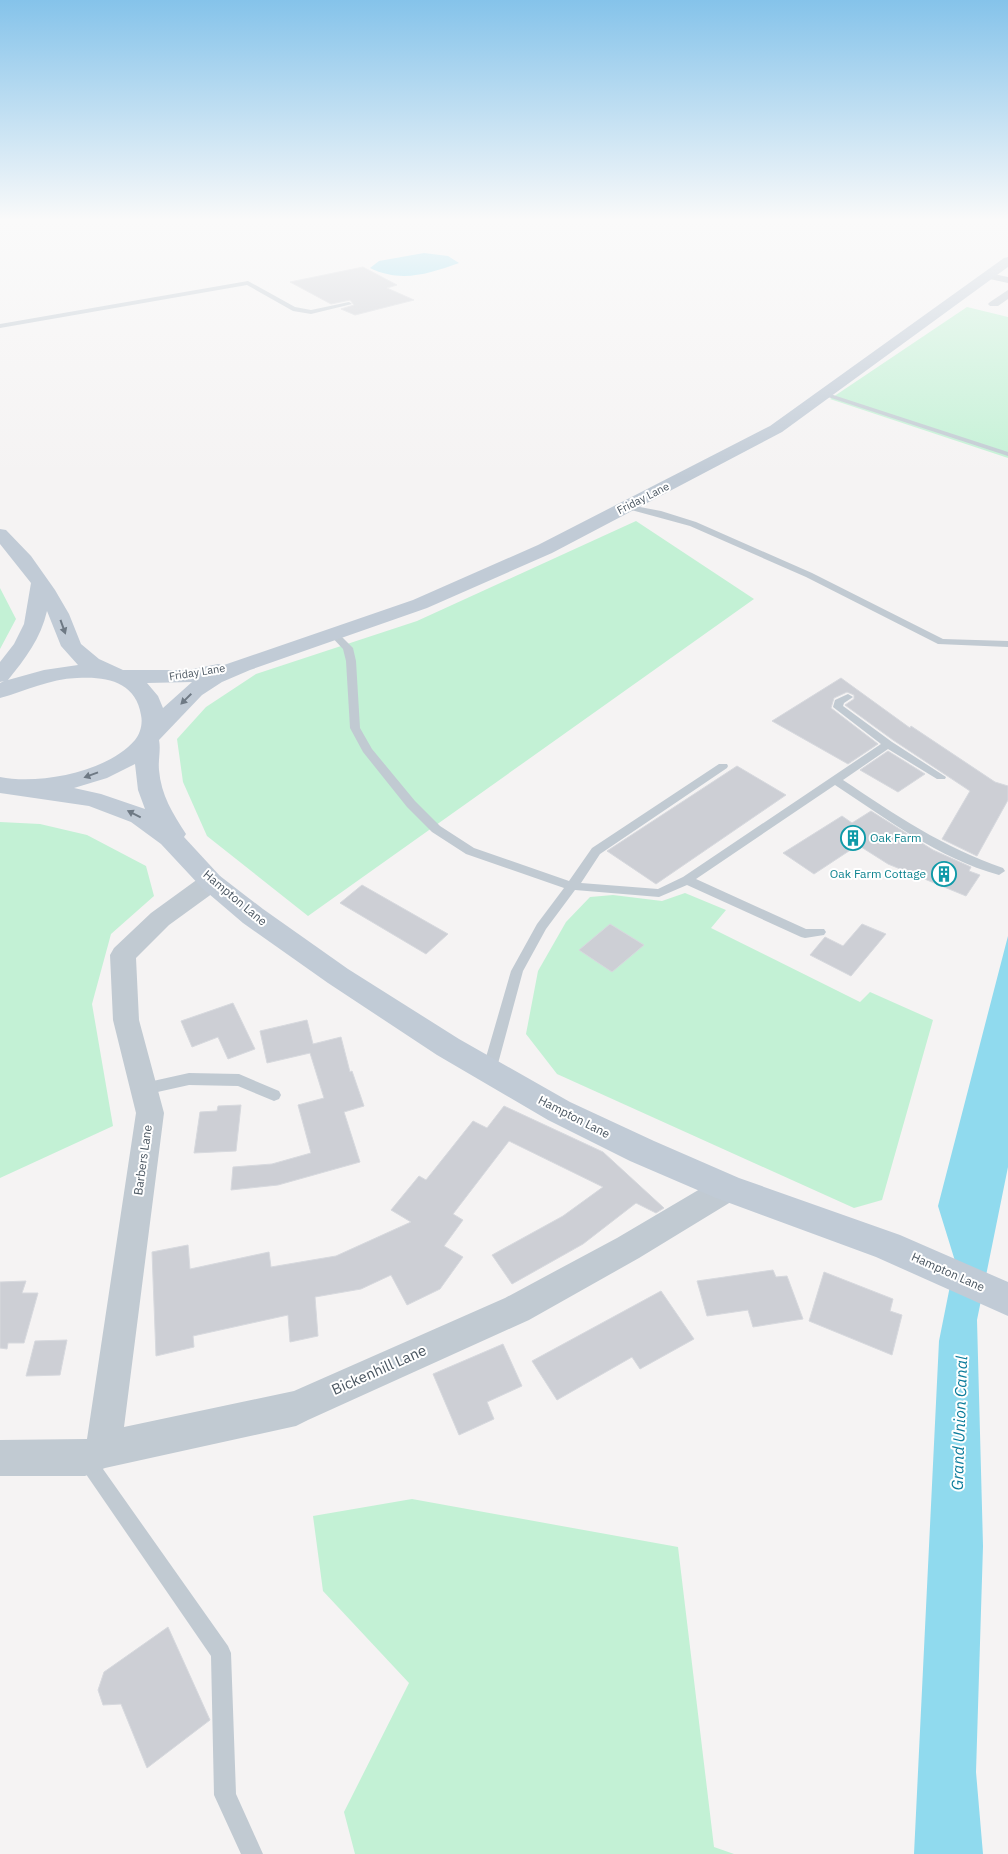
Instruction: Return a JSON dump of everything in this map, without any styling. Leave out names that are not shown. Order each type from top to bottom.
[{"type":"street","name":"Friday Lane","points":[[11,788],[59,784],[102,771],[136,753],[194,690],[214,677],[242,665],[429,600],[544,549],[776,429],[948,306]]},
{"type":"street","name":"Hampton Lane","points":[[0,534],[32,570],[57,612],[69,642],[76,651],[97,667],[136,684],[150,699],[153,710],[145,769],[147,785],[152,800],[187,854]]},
{"type":"street","points":[[0,676],[27,642],[35,625],[40,584]]},
{"type":"street","name":"Friday Lane","points":[[0,691],[28,680],[64,673],[118,676],[188,676],[242,665]]},
{"type":"street","name":"Hampton Lane","points":[[11,788],[92,799],[124,809],[156,826],[187,854],[212,882],[253,916],[338,976],[448,1048],[559,1111],[642,1151],[728,1188],[888,1246],[1008,1299]]},
{"type":"street","name":"Barbers Lane","points":[[94,1454],[150,1113],[126,1020],[123,955],[160,919],[212,882]]},
{"type":"street","name":"Bickenhill Lane","points":[[0,1458],[94,1454],[296,1408],[517,1309],[628,1248],[728,1188]]},
{"type":"lane","points":[[0,326],[118,306]]},
{"type":"lane","points":[[287,306],[293,309],[311,312],[342,306]]},
{"type":"lane","points":[[824,394],[1008,454]]},
{"type":"lane","points":[[627,506],[684,522],[720,536],[808,575],[941,642],[1008,644]]},
{"type":"lane","points":[[333,633],[348,648],[351,661],[355,728],[366,750],[411,804],[436,829],[470,851],[572,886],[659,892],[687,880],[888,744]]},
{"type":"lane","points":[[848,697],[839,702],[838,708],[888,744],[941,777]]},
{"type":"lane","points":[[489,1070],[517,970],[541,927],[596,851],[723,766]]},
{"type":"lane","points":[[836,780],[922,836],[970,862],[998,871]]},
{"type":"lane","points":[[687,880],[805,934],[820,932]]},
{"type":"lane","points":[[144,1089],[189,1079],[239,1080],[274,1095]]},
{"type":"lane","points":[[94,1454],[221,1653],[225,1795],[252,1854]]},
{"type":"green space","points":[[967,307],[1008,317],[1008,458],[830,399]]},
{"type":"green space","points":[[636,521],[754,599],[308,916],[207,836],[183,782],[177,739],[206,707],[256,674],[417,621]]},
{"type":"green space","points":[[0,588],[16,619],[0,649]]},
{"type":"green space","points":[[0,822],[40,824],[87,835],[146,866],[154,896],[111,934],[92,1004],[113,1126],[0,1178]]},
{"type":"green space","points":[[685,893],[726,910],[711,928],[860,1002],[870,992],[933,1020],[882,1200],[854,1208],[557,1074],[526,1034],[538,971],[566,922],[590,897],[613,895],[662,901]]},
{"type":"green space","points":[[412,1499],[678,1547],[714,1847],[734,1854],[355,1854],[344,1812],[409,1683],[323,1591],[313,1516]]},
{"type":"water","name":"Grand Union Canal","points":[[1008,936],[1008,1167],[977,1320],[983,1546],[976,1772],[983,1854],[914,1854],[939,1341],[955,1261],[938,1206]]},
{"type":"building","points":[[352,306],[392,306],[355,315],[341,309]]},
{"type":"building","points":[[841,678],[910,728],[911,726],[995,782],[1008,786],[1008,800],[977,856],[942,839],[970,791],[893,740],[845,705],[854,699],[854,695],[847,692],[834,698],[831,708],[878,744],[848,764],[772,721]]},
{"type":"building","points":[[888,751],[925,774],[898,792],[860,770]]},
{"type":"building","points":[[737,766],[786,795],[656,884],[607,851]]},
{"type":"building","points":[[871,811],[933,850],[971,867],[969,871],[980,875],[966,896],[888,864],[858,845],[814,874],[783,853],[842,816],[852,823]]},
{"type":"building","points":[[362,885],[448,934],[426,954],[340,903]]},
{"type":"building","points":[[610,924],[644,945],[612,972],[579,950]]},
{"type":"building","points":[[862,924],[886,934],[851,976],[810,955],[825,937],[843,946]]},
{"type":"building","points":[[233,1003],[255,1049],[228,1059],[218,1037],[192,1047],[181,1021]]},
{"type":"building","points":[[307,1020],[313,1044],[341,1037],[350,1072],[352,1071],[364,1106],[344,1112],[360,1162],[278,1185],[231,1190],[233,1167],[272,1164],[311,1153],[298,1105],[324,1098],[310,1053],[267,1063],[260,1031]]},
{"type":"building","points":[[241,1105],[236,1151],[194,1153],[200,1112],[217,1111],[218,1106]]},
{"type":"building","points":[[504,1106],[603,1152],[664,1208],[656,1213],[636,1203],[583,1244],[512,1284],[492,1255],[563,1216],[603,1187],[509,1141],[453,1214],[463,1220],[444,1246],[463,1257],[440,1289],[407,1305],[391,1275],[361,1289],[315,1297],[318,1336],[290,1342],[288,1315],[193,1336],[194,1347],[156,1356],[152,1252],[188,1245],[190,1269],[269,1252],[271,1267],[336,1256],[411,1222],[391,1210],[419,1176],[426,1180],[473,1121],[487,1128]]},
{"type":"building","points":[[773,1270],[776,1277],[787,1276],[803,1319],[753,1327],[748,1310],[707,1316],[697,1281]]},
{"type":"building","points":[[824,1272],[893,1299],[890,1311],[902,1315],[892,1355],[809,1321]]},
{"type":"building","points":[[26,1281],[22,1293],[38,1293],[24,1343],[8,1343],[7,1349],[0,1348],[0,1282]]},
{"type":"building","points":[[661,1291],[694,1339],[640,1369],[632,1357],[557,1400],[532,1361]]},
{"type":"building","points":[[67,1340],[60,1375],[26,1376],[35,1341]]},
{"type":"building","points":[[503,1344],[522,1386],[487,1402],[494,1419],[459,1435],[433,1374]]},
{"type":"building","points":[[168,1627],[210,1720],[147,1768],[121,1704],[103,1705],[98,1690],[104,1672]]},
{"type":"place","name":"Oak Farm","points":[[853,838]]},
{"type":"place","name":"Oak Farm Cottage","points":[[944,874]]}]
